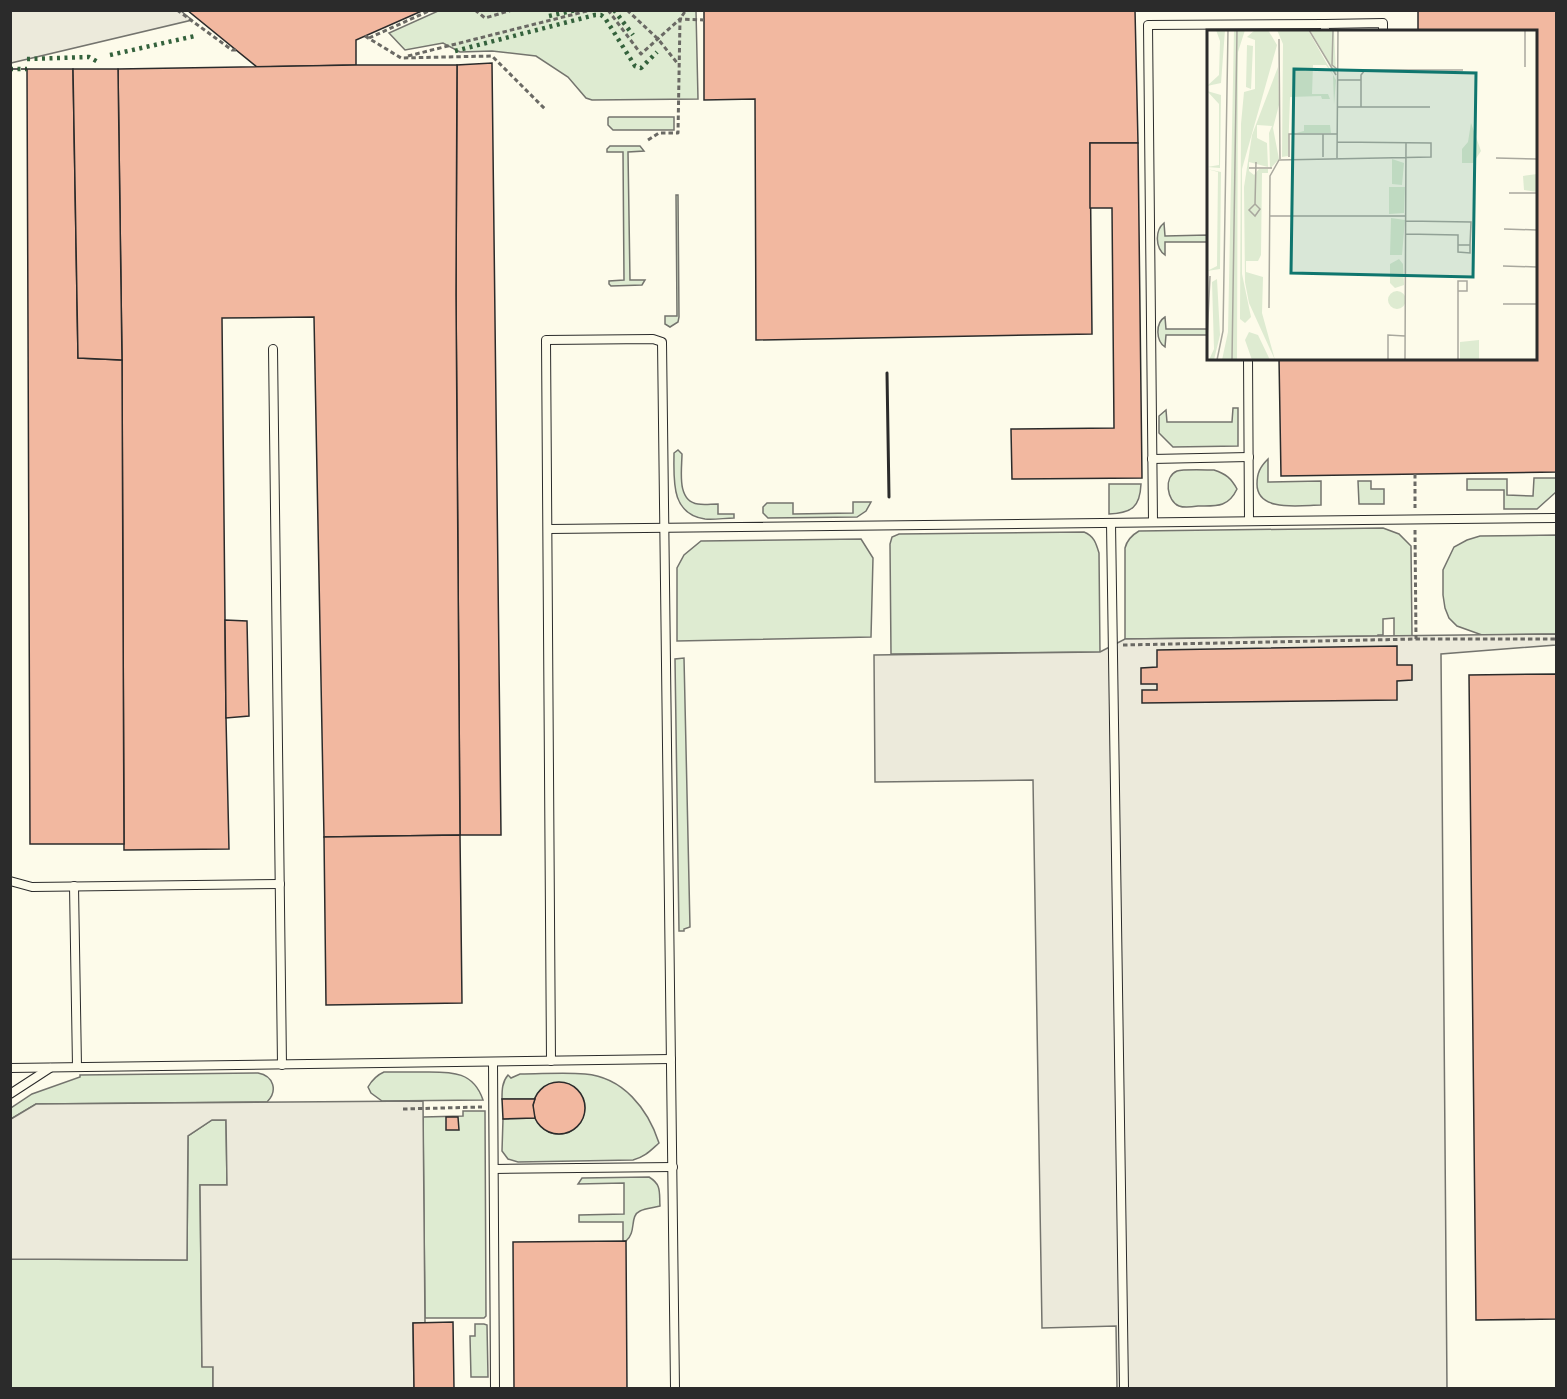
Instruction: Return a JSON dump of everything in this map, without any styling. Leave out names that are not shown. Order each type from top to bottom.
[{"type":"lane","points":[[1153,522],[1148,25],[1325,28],[1383,23],[1383,30]]},
{"type":"lane","points":[[551,1061],[546,340],[653,339],[662,342],[675,1389]]},
{"type":"lane","points":[[273,349],[282,1065]]},
{"type":"lane","points":[[1248,360],[1249,521]]},
{"type":"lane","points":[[1152,459],[1249,457]]},
{"type":"lane","points":[[549,529],[1557,518]]},
{"type":"lane","points":[[1111,523],[1124,1389]]},
{"type":"lane","points":[[10,881],[32,887],[280,884]]},
{"type":"lane","points":[[74,886],[77,1067]]},
{"type":"lane","points":[[10,1068],[671,1059]]},
{"type":"lane","points":[[492,1062],[495,1389]]},
{"type":"lane","points":[[10,1094],[51,1068]]},
{"type":"lane","points":[[494,1169],[673,1167]]},
{"type":"path","points":[[177,10],[232,51],[236,50]]},
{"type":"path","points":[[431,10],[367,37],[401,58],[492,56],[545,108]]},
{"type":"path","points":[[475,10],[485,18],[512,10]]},
{"type":"path","points":[[401,58],[591,10]]},
{"type":"path","points":[[608,10],[641,54],[687,10]]},
{"type":"path","points":[[627,10],[658,39],[679,65]]},
{"type":"path","points":[[680,19],[704,20]]},
{"type":"path","points":[[648,140],[659,133],[678,133],[680,19]]},
{"type":"path","points":[[401,58],[402,65]]},
{"type":"path","points":[[1415,474],[1416,639]]},
{"type":"path","points":[[1113,645],[1416,639],[1557,639]]},
{"type":"path","points":[[403,1109],[493,1107]]},
{"type":"green space","points":[[438,11],[696,11],[698,99],[592,100],[586,98],[568,77],[536,56],[492,51],[460,52],[443,43],[405,50],[389,33]]},
{"type":"green space","points":[[609,117],[674,117],[674,130],[613,130],[608,125]]},
{"type":"green space","points":[[610,146],[640,146],[644,151],[628,152],[630,280],[645,280],[642,285],[611,286],[609,284],[609,281],[624,280],[623,152],[607,152]]},
{"type":"green space","points":[[676,195],[678,195],[679,317],[678,322],[670,327],[665,324],[665,316],[677,316]]},
{"type":"green space","points":[[1164,223],[1165,236],[1207,235],[1207,242],[1165,242],[1165,255],[1159,248],[1157,239]]},
{"type":"green space","points":[[1165,317],[1166,329],[1207,329],[1207,335],[1166,335],[1165,347],[1160,341],[1158,332]]},
{"type":"green space","points":[[1233,408],[1238,408],[1238,446],[1173,447],[1159,433],[1159,416],[1166,410],[1167,422],[1232,422]]},
{"type":"green space","points":[[678,450],[682,454],[681,476],[686,497],[698,504],[718,504],[718,514],[734,514],[734,518],[705,519],[685,510],[676,494],[674,453]]},
{"type":"green space","points":[[1268,459],[1268,482],[1321,481],[1321,505],[1292,506],[1264,500],[1259,493],[1257,480],[1260,470]]},
{"type":"green space","points":[[1180,470],[1214,470],[1228,477],[1237,489],[1230,500],[1216,506],[1186,507],[1175,503],[1168,489],[1168,483],[1173,474]]},
{"type":"green space","points":[[1534,478],[1556,478],[1556,492],[1537,509],[1504,509],[1504,490],[1467,490],[1467,479],[1507,479],[1507,495],[1533,496]]},
{"type":"green space","points":[[1358,481],[1371,481],[1371,489],[1384,489],[1384,504],[1359,504]]},
{"type":"green space","points":[[1109,484],[1141,484],[1139,498],[1133,507],[1124,512],[1109,514]]},
{"type":"green space","points":[[853,502],[871,502],[866,511],[857,517],[768,518],[763,513],[763,507],[767,503],[793,503],[793,514],[853,513]]},
{"type":"green space","points":[[1383,528],[1399,534],[1411,546],[1412,636],[1394,636],[1394,618],[1383,619],[1383,635],[1378,636],[1125,639],[1125,548],[1130,538],[1139,531]]},
{"type":"green space","points":[[1084,532],[1094,540],[1099,553],[1100,652],[891,654],[890,544],[892,537],[899,534]]},
{"type":"green space","points":[[1556,535],[1556,634],[1482,635],[1457,626],[1449,618],[1443,595],[1443,570],[1454,547],[1480,536]]},
{"type":"green space","points":[[861,539],[873,558],[871,637],[677,641],[677,568],[684,555],[701,541]]},
{"type":"green space","points":[[684,658],[690,927],[679,931],[675,659]]},
{"type":"green space","points":[[384,1072],[442,1072],[459,1075],[473,1083],[483,1100],[382,1101],[371,1093],[368,1087]]},
{"type":"green space","points":[[258,1073],[268,1077],[273,1085],[267,1102],[36,1104],[11,1119],[11,1108],[32,1094],[80,1077],[80,1075]]},
{"type":"green space","points":[[520,1074],[585,1074],[611,1081],[622,1088],[641,1107],[659,1143],[644,1155],[633,1160],[518,1162],[508,1159],[502,1151],[503,1119],[535,1118],[546,1130],[562,1134],[570,1131],[581,1121],[585,1110],[578,1092],[562,1083],[552,1084],[543,1089],[535,1099],[502,1099],[503,1086],[508,1075],[511,1078]]},
{"type":"green space","points":[[463,1111],[485,1111],[486,1316],[484,1318],[425,1318],[423,1117],[463,1116]]},
{"type":"green space","points":[[212,1120],[226,1120],[227,1185],[200,1185],[202,1366],[213,1366],[213,1388],[11,1388],[11,1259],[187,1260],[188,1136]]},
{"type":"green space","points":[[649,1177],[658,1186],[660,1206],[637,1213],[626,1241],[623,1241],[623,1222],[579,1222],[579,1215],[624,1214],[624,1183],[578,1184],[582,1178]]},
{"type":"green space","points":[[475,1324],[487,1325],[488,1377],[471,1377],[470,1336],[475,1336]]},
{"type":"shaded area","points":[[10,11],[181,11],[192,20],[11,63]]},
{"type":"shaded area","points":[[1556,634],[1556,645],[1441,654],[1447,1388],[1117,1388],[1116,1326],[1042,1328],[1033,780],[875,782],[874,655],[1100,652],[1125,639]]},
{"type":"shaded area","points":[[423,1101],[425,1323],[413,1323],[414,1388],[213,1388],[213,1367],[202,1367],[200,1185],[227,1185],[226,1120],[212,1120],[188,1136],[187,1260],[11,1259],[11,1119],[36,1104]]},
{"type":"building","points":[[187,10],[424,10],[356,40],[356,65],[257,67]]},
{"type":"building","points":[[704,10],[1135,10],[1138,143],[1090,143],[1092,334],[756,340],[755,99],[704,100]]},
{"type":"building","points":[[1418,10],[1556,10],[1556,472],[1281,476],[1279,360],[1537,360],[1537,30],[1418,30]]},
{"type":"building","points":[[492,63],[501,835],[460,835],[456,294],[457,65]]},
{"type":"building","points":[[457,65],[456,294],[460,835],[324,837],[314,317],[222,318],[229,849],[124,850],[118,69]]},
{"type":"building","points":[[27,69],[73,69],[78,358],[122,360],[124,844],[30,844]]},
{"type":"building","points":[[73,69],[118,69],[122,360],[78,358]]},
{"type":"building","points":[[1090,143],[1138,143],[1142,478],[1012,479],[1011,429],[1114,428],[1112,208],[1090,208]]},
{"type":"building","points":[[225,620],[247,621],[249,716],[226,718]]},
{"type":"building","points":[[1397,646],[1397,665],[1412,665],[1412,680],[1397,681],[1397,700],[1142,703],[1142,690],[1157,690],[1157,684],[1141,684],[1141,668],[1157,667],[1157,650]]},
{"type":"building","points":[[1556,674],[1556,1319],[1476,1320],[1469,675]]},
{"type":"building","points":[[460,835],[462,1003],[326,1005],[324,837]]},
{"type":"building","points":[[559,1082],[569,1084],[577,1090],[583,1098],[585,1108],[583,1118],[577,1126],[569,1132],[559,1134],[549,1132],[541,1126],[535,1118],[533,1108],[535,1098],[541,1090],[549,1084]]},
{"type":"building","points":[[502,1099],[535,1099],[533,1105],[535,1118],[503,1119]]},
{"type":"building","points":[[446,1117],[458,1117],[459,1130],[446,1130]]},
{"type":"building","points":[[626,1241],[627,1388],[514,1388],[513,1242]]},
{"type":"building","points":[[453,1322],[454,1388],[414,1388],[413,1323]]},
{"type":"hedge","points":[[549,16],[576,10]]},
{"type":"hedge","points":[[614,10],[633,35]]},
{"type":"hedge","points":[[455,51],[601,15],[635,66],[641,68],[657,52]]},
{"type":"hedge","points":[[110,55],[195,36]]},
{"type":"hedge","points":[[27,59],[89,57],[98,62]]},
{"type":"hedge","points":[[10,69],[27,69]]},
{"type":"fence","points":[[10,69],[27,69]]},
{"type":"wall","points":[[887,373],[889,497]]}]
